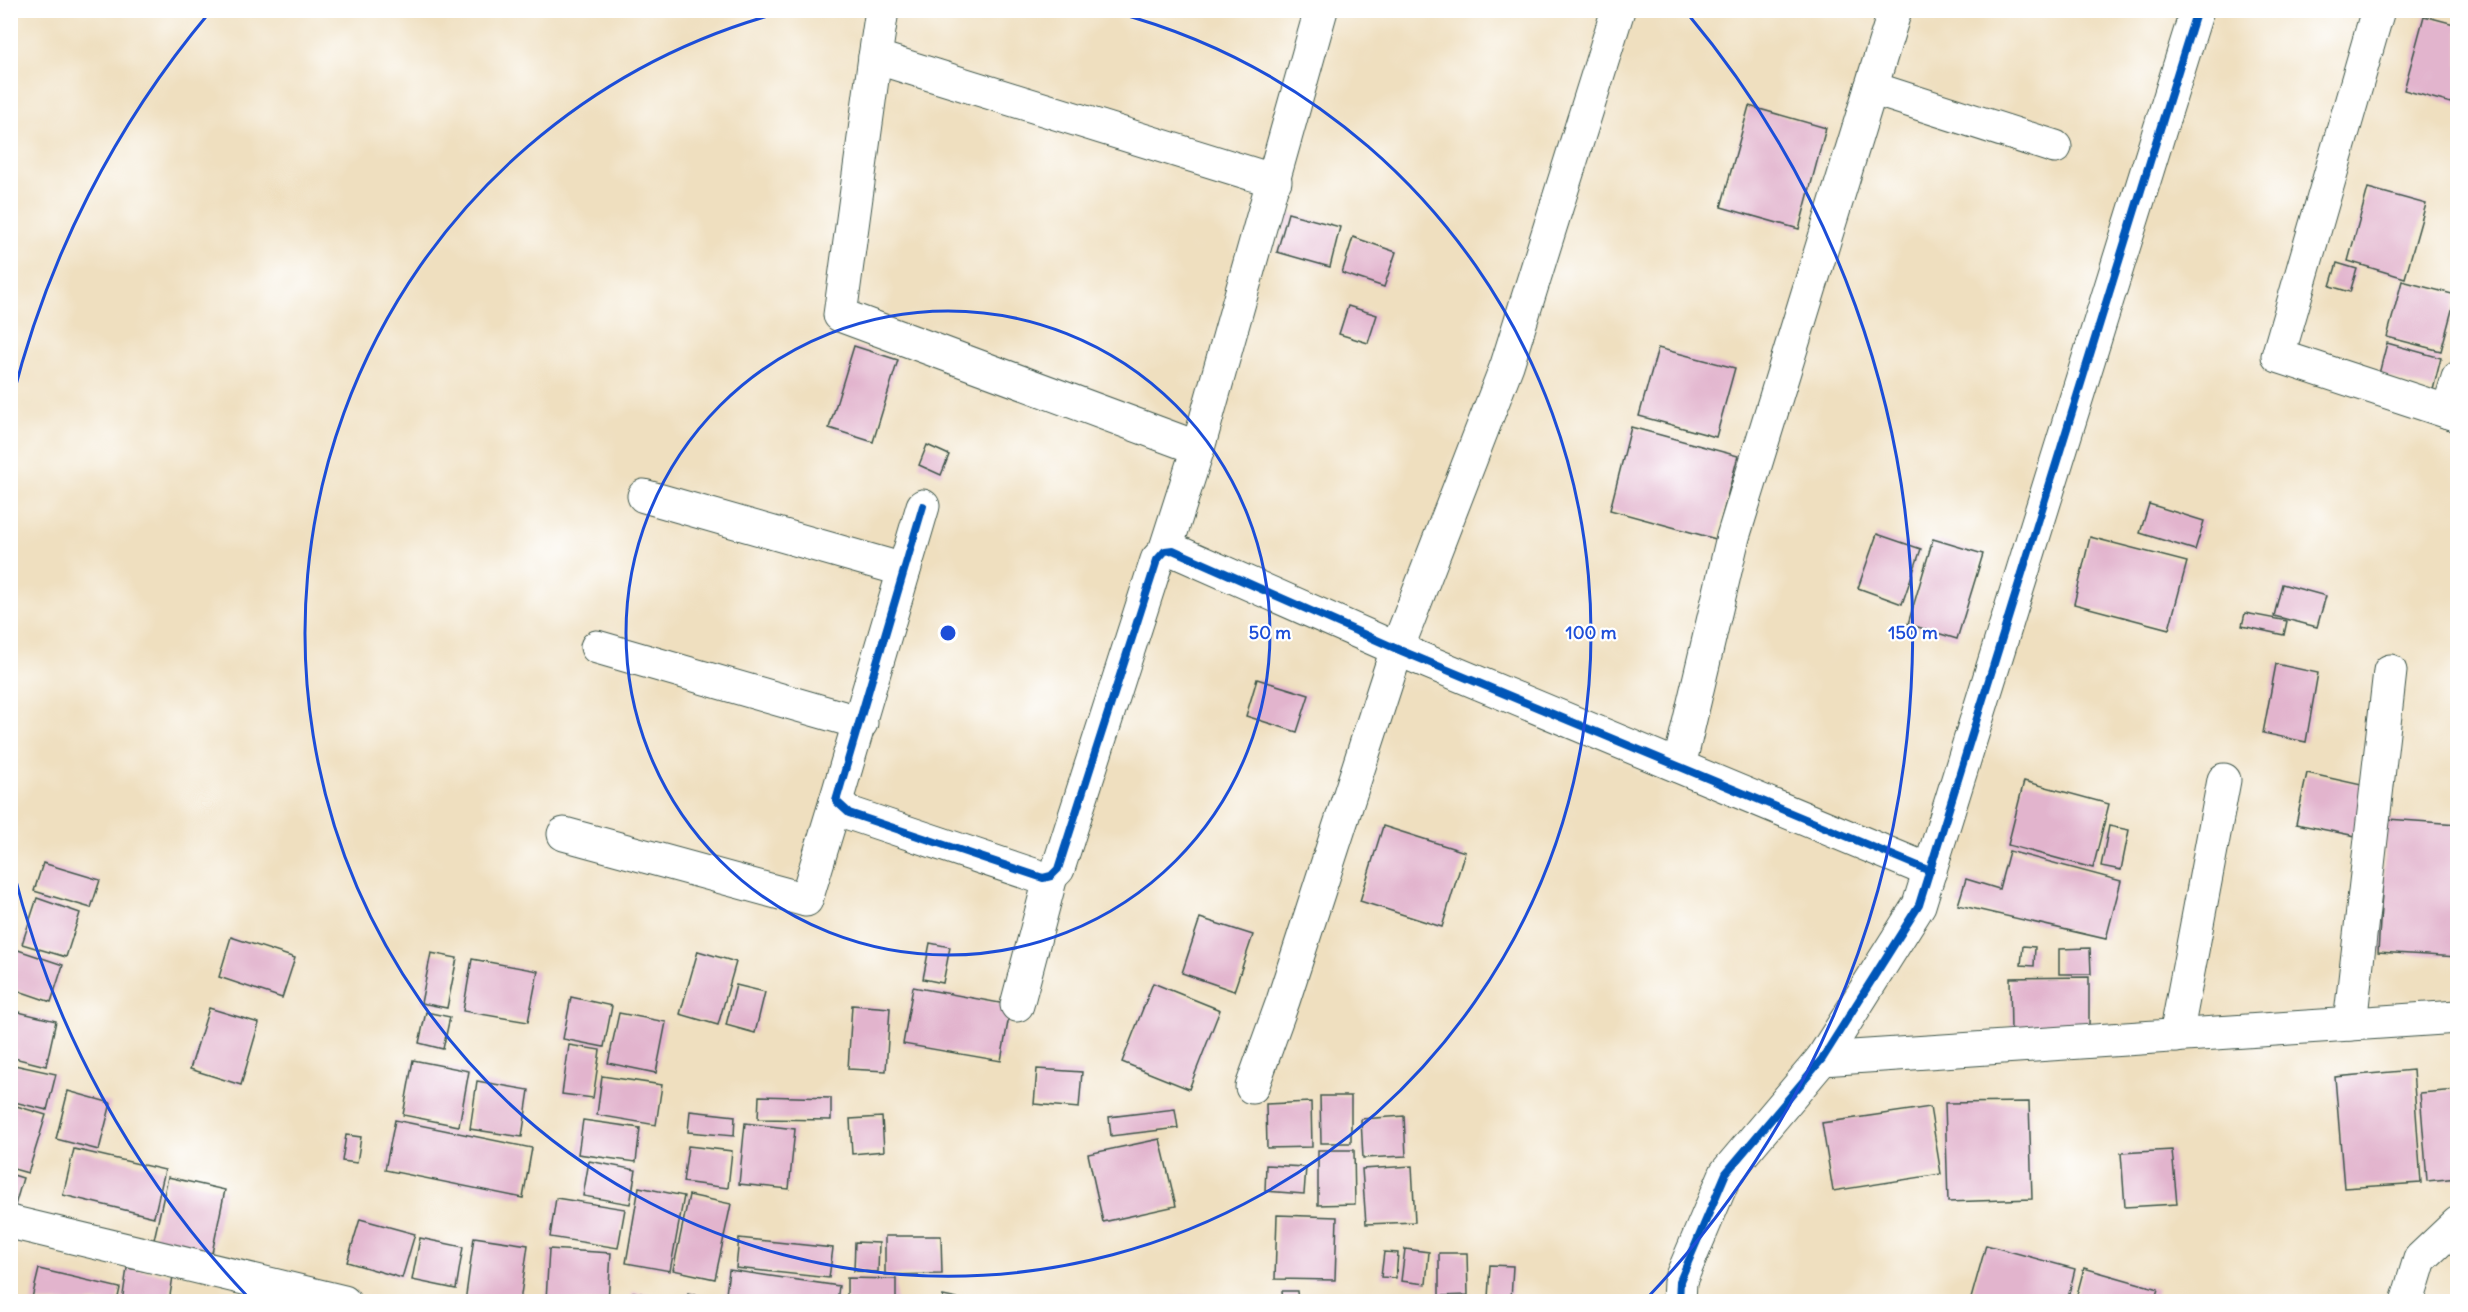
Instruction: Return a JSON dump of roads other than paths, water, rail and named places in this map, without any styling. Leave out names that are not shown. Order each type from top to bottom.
[{"type":"street","points":[[882,10],[840,315],[1198,448]]},
{"type":"street","points":[[1017,1005],[1051,876],[1058,869],[1157,560],[1165,551],[1198,448],[1275,181],[1321,10]]},
{"type":"street","points":[[1252,1087],[1283,1001],[1397,649],[1507,365],[1618,10]]},
{"type":"street","points":[[1678,766],[1733,537],[1895,10]]},
{"type":"street","points":[[1679,1302],[1680,1281],[1726,1173],[1822,1059],[1919,905],[2197,10]]},
{"type":"street","points":[[2378,10],[2278,357],[2452,414],[2457,378]]},
{"type":"street","points":[[875,57],[1275,181]]},
{"type":"street","points":[[1871,88],[2055,147]]},
{"type":"street","points":[[644,496],[904,570]]},
{"type":"street","points":[[564,834],[806,900],[861,723],[923,506]]},
{"type":"street","points":[[1165,551],[1173,550],[1397,649],[1930,871]]},
{"type":"street","points":[[597,647],[861,723]]},
{"type":"street","points":[[2350,1024],[2390,671]]},
{"type":"street","points":[[2176,1035],[2224,780]]},
{"type":"street","points":[[836,801],[849,813],[1043,878],[1051,876]]},
{"type":"street","points":[[1822,1059],[2457,1017]]},
{"type":"street","points":[[10,1222],[344,1302]]},
{"type":"street","points":[[2407,1302],[2420,1259],[2457,1223]]}]
